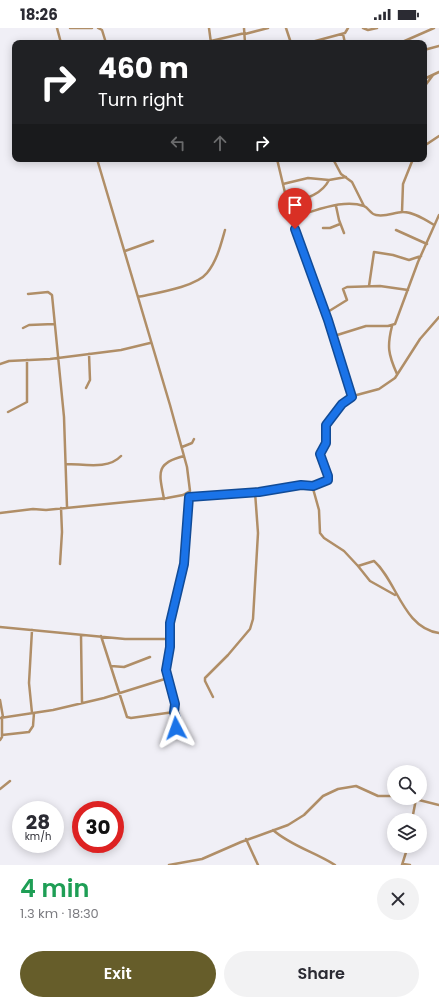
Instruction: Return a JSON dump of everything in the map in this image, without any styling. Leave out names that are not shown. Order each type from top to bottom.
[{"type":"street","points":[[57,28],[60,40]]},
{"type":"street","points":[[70,28],[92,28]]},
{"type":"street","points":[[98,28],[102,30],[105,40]]},
{"type":"street","points":[[209,28],[211,40]]},
{"type":"street","points":[[244,28],[246,40]]},
{"type":"street","points":[[220,40],[268,28]]},
{"type":"street","points":[[286,28],[290,40]]},
{"type":"street","points":[[319,40],[347,32],[348,28]]},
{"type":"street","points":[[363,28],[368,30],[377,28]]},
{"type":"street","points":[[407,40],[434,28]]},
{"type":"street","points":[[342,34],[344,40]]},
{"type":"street","points":[[427,49],[439,46]]},
{"type":"street","points":[[427,78],[439,72]]},
{"type":"street","points":[[427,83],[434,75]]},
{"type":"street","points":[[427,144],[439,136]]},
{"type":"street","points":[[98,162],[125,250],[150,343],[182,447],[190,483],[184,564],[170,623],[170,639],[166,670],[175,704],[174,712],[177,721],[176,730],[179,735]]},
{"type":"street","points":[[278,162],[291,217],[334,336],[352,397]]},
{"type":"street","points":[[334,162],[337,169],[352,182],[364,206],[375,215],[392,215],[402,212],[409,212],[434,225]]},
{"type":"street","points":[[402,212],[403,184],[412,162]]},
{"type":"street","points":[[283,184],[308,178],[329,180],[346,177]]},
{"type":"street","points":[[287,204],[320,192],[329,180]]},
{"type":"street","points":[[291,217],[336,206],[364,206]]},
{"type":"street","points":[[336,206],[340,224],[344,233]]},
{"type":"street","points":[[398,374],[392,362],[388,346],[392,326],[401,312],[408,290],[439,215]]},
{"type":"street","points":[[323,228],[330,228],[340,224]]},
{"type":"street","points":[[138,297],[181,286],[206,274],[217,256],[225,230]]},
{"type":"street","points":[[396,230],[427,244]]},
{"type":"street","points":[[125,250],[153,241]]},
{"type":"street","points":[[369,286],[374,252],[393,255],[409,260],[422,255]]},
{"type":"street","points":[[326,313],[347,300],[343,290],[344,288],[369,286],[408,290]]},
{"type":"street","points":[[28,294],[51,293],[62,394],[67,507]]},
{"type":"street","points":[[189,497],[255,492],[301,485],[313,486],[328,480],[320,454],[326,443],[326,425],[342,404],[352,397],[379,389],[388,384],[398,374],[420,339],[439,317]]},
{"type":"street","points":[[23,328],[29,325],[54,324]]},
{"type":"street","points":[[334,336],[366,326],[392,326]]},
{"type":"street","points":[[0,364],[9,361],[58,358],[137,348],[150,343]]},
{"type":"street","points":[[86,388],[90,380],[89,354]]},
{"type":"street","points":[[8,412],[27,402],[27,360]]},
{"type":"street","points":[[182,447],[192,444],[194,439]]},
{"type":"street","points":[[66,464],[106,464],[115,462],[121,456]]},
{"type":"street","points":[[164,499],[160,479],[161,470],[167,460],[184,456]]},
{"type":"street","points":[[313,486],[318,510],[320,533],[324,538],[344,551],[370,581],[378,587],[396,595]]},
{"type":"street","points":[[213,697],[205,682],[205,678],[228,656],[250,629],[253,619],[258,533],[255,492]]},
{"type":"street","points":[[0,513],[32,509],[46,510],[164,499],[189,493]]},
{"type":"street","points":[[60,564],[62,508]]},
{"type":"street","points":[[358,566],[374,561],[402,605],[422,627],[432,632],[439,633]]},
{"type":"street","points":[[0,627],[139,640],[170,639]]},
{"type":"street","points":[[2,735],[29,732],[34,726],[29,683],[32,630]]},
{"type":"street","points":[[81,635],[82,703]]},
{"type":"street","points":[[101,636],[120,693],[125,714],[129,718],[174,712]]},
{"type":"street","points":[[110,666],[124,667],[150,657]]},
{"type":"street","points":[[2,717],[33,713],[82,703],[168,678]]},
{"type":"street","points":[[0,700],[2,717],[2,735],[0,740]]},
{"type":"street","points":[[0,789],[10,781]]},
{"type":"street","points":[[169,865],[192,862],[296,820],[323,796],[343,788],[356,786],[378,796],[387,796]]},
{"type":"street","points":[[427,802],[439,805]]},
{"type":"street","points":[[273,830],[290,843],[309,850],[335,865]]},
{"type":"street","points":[[246,840],[258,865]]},
{"type":"street","points":[[406,853],[402,865],[410,865]]},
{"type":"route","points":[[176,728],[177,719],[174,714],[175,704],[166,670],[170,647],[170,623],[184,564],[189,497],[259,492],[282,487],[301,485],[313,486],[326,482],[328,480],[328,476],[320,456],[327,438],[326,425],[337,414],[342,404],[347,399],[352,397],[336,342],[295,229]]}]
